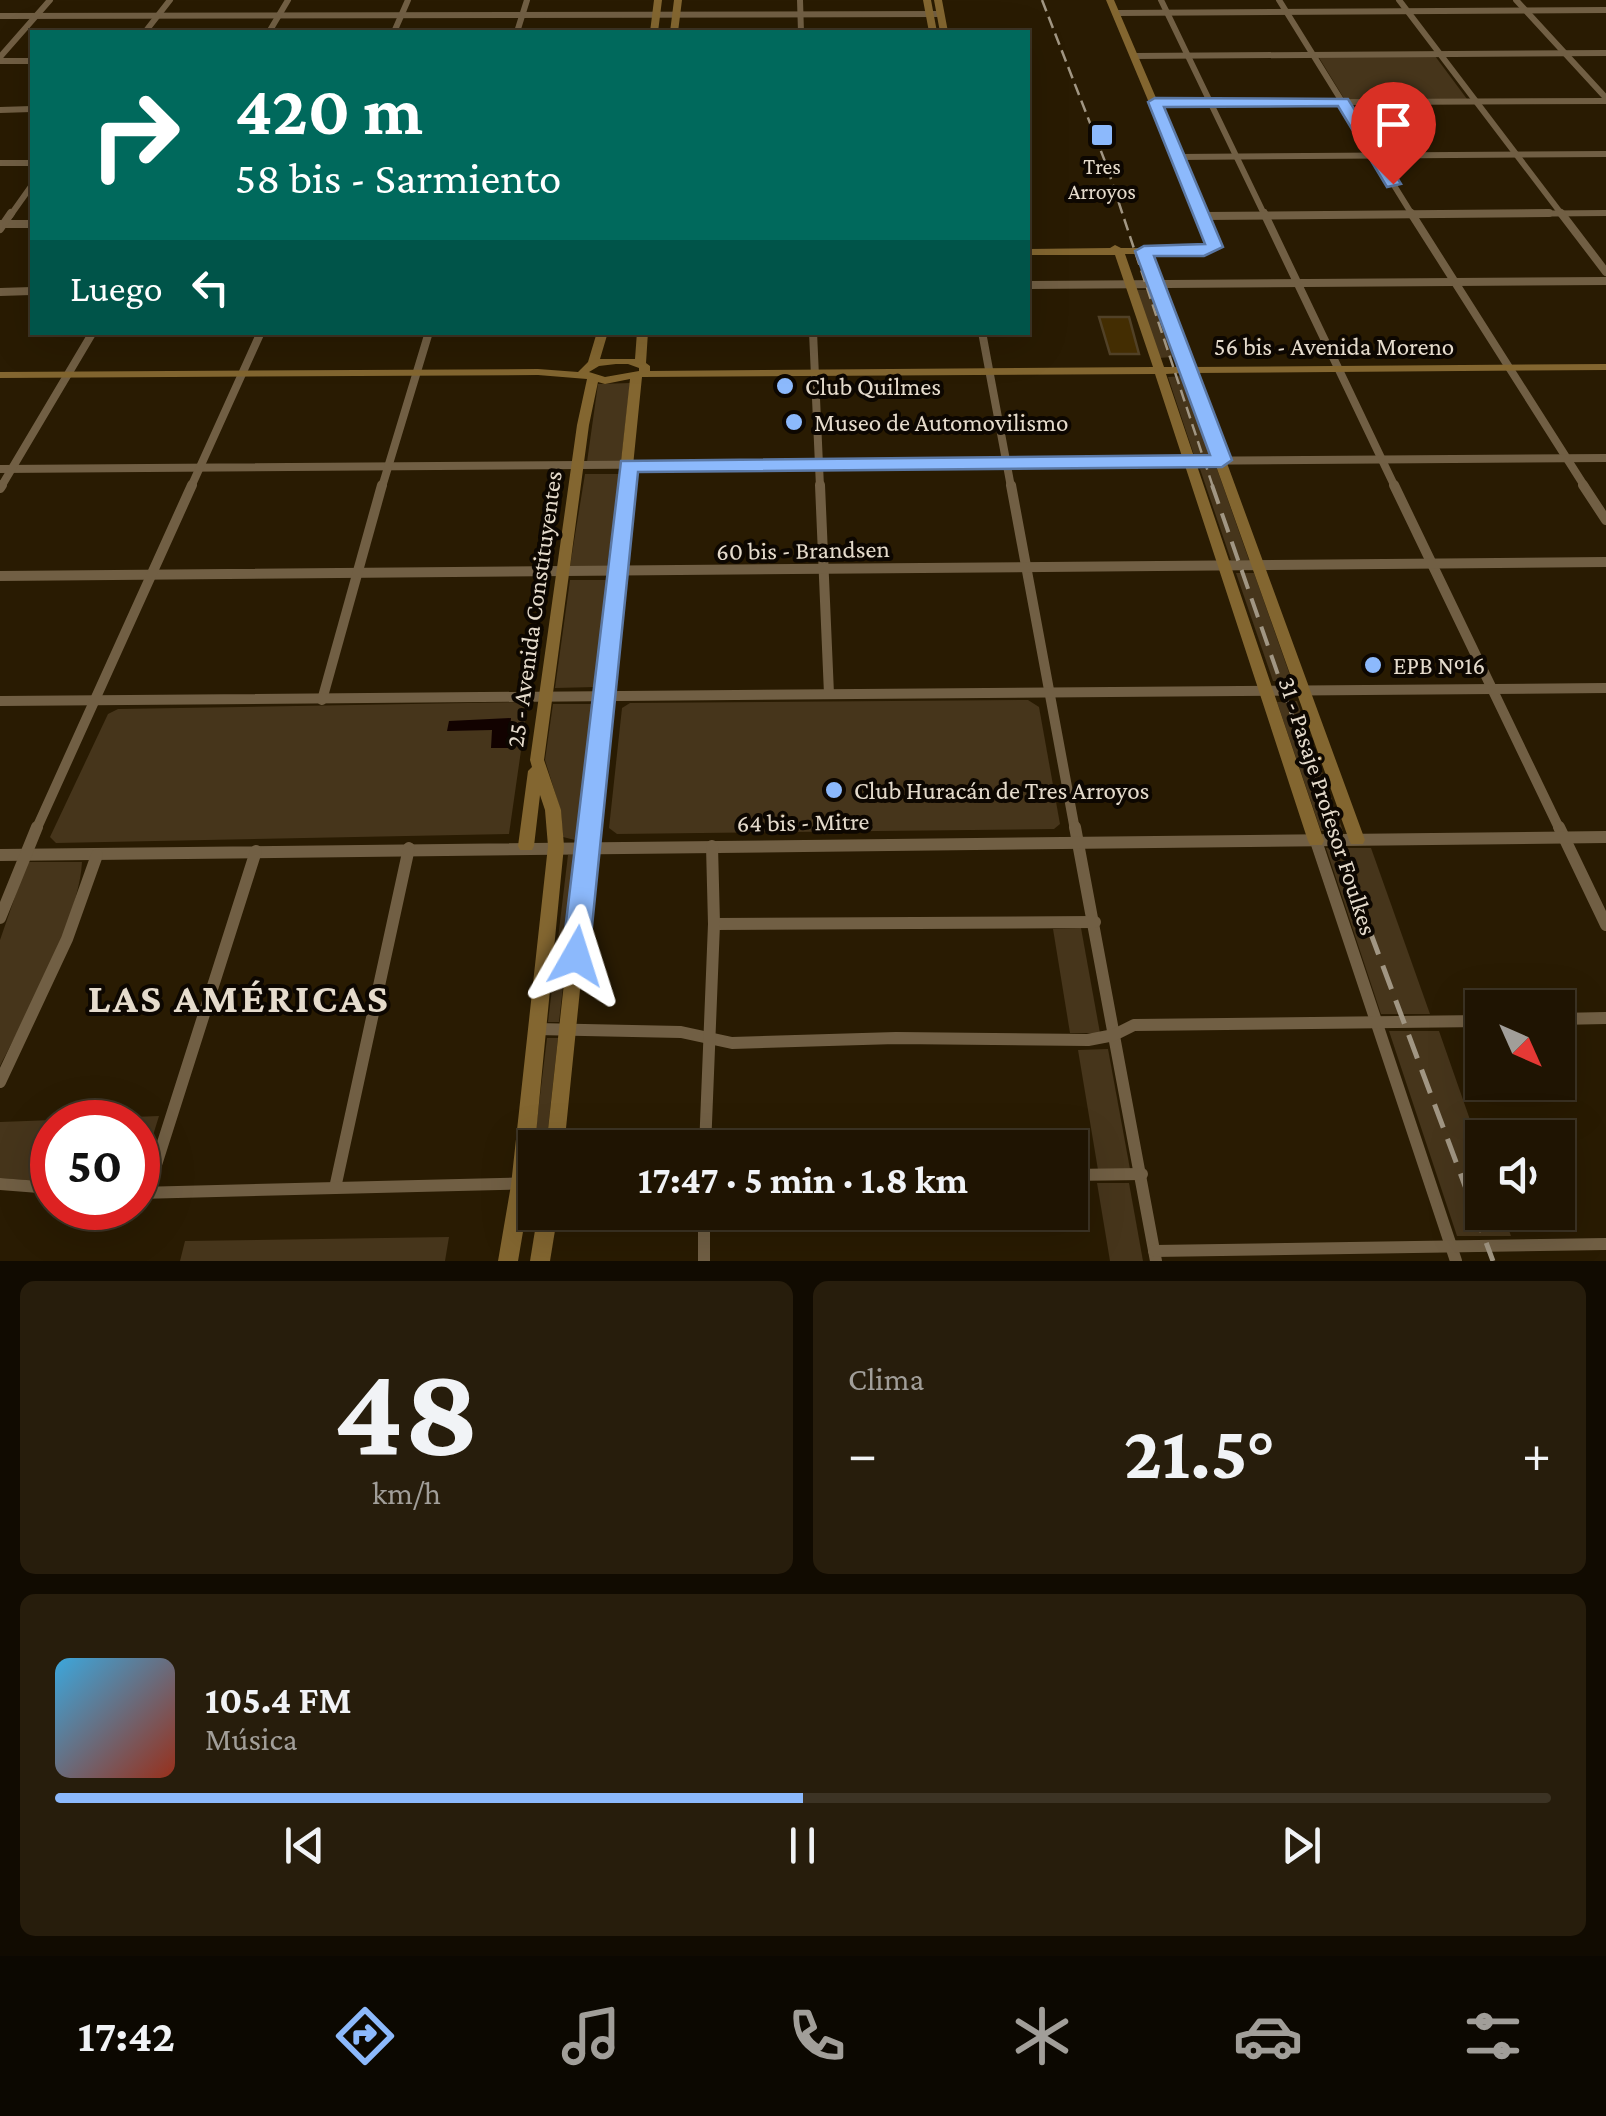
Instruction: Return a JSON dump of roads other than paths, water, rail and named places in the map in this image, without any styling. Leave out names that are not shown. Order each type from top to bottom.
[{"type":"main road","points":[[654,30],[658,0]]},
{"type":"main road","points":[[674,30],[678,0]]},
{"type":"main road","points":[[927,0],[943,30]]},
{"type":"main road","points":[[933,30],[938,0]]},
{"type":"main road","points":[[1030,250],[1214,249],[1204,216],[1110,0]]},
{"type":"main road","points":[[1117,251],[1158,367]]},
{"type":"main road","name":"31 - Pasaje Profesor Foulkes","points":[[1144,251],[1357,840]]},
{"type":"main road","name":"25 - Avenida Constituyentes","points":[[531,1130],[536,1029],[556,846],[553,810],[537,760],[580,466],[589,371],[601,335]]},
{"type":"main road","points":[[558,1130],[614,572],[643,335]]},
{"type":"main road","name":"56 bis - Avenida Moreno","points":[[641,371],[1606,364]]},
{"type":"main road","name":"31 - Pasaje Profesor Foulkes","points":[[1158,367],[1316,840]]},
{"type":"main road","points":[[589,371],[641,371]]},
{"type":"main road","points":[[0,374],[641,371]]},
{"type":"main road","points":[[526,846],[537,760]]},
{"type":"main road","name":"25 - Avenida Constituyentes","points":[[508,1261],[518,1222]]},
{"type":"main road","points":[[542,1257],[546,1230]]},
{"type":"street","points":[[0,59],[50,0]]},
{"type":"street","points":[[147,30],[170,0]]},
{"type":"street","points":[[270,30],[288,0]]},
{"type":"street","points":[[395,30],[408,0]]},
{"type":"street","points":[[518,30],[527,0]]},
{"type":"street","points":[[800,0],[801,30]]},
{"type":"street","points":[[1160,0],[1606,925]]},
{"type":"street","points":[[1279,0],[1410,214],[1606,520]]},
{"type":"street","points":[[1399,0],[1606,272]]},
{"type":"street","points":[[1516,0],[1606,100]]},
{"type":"street","points":[[1116,12],[1606,10]]},
{"type":"street","points":[[0,16],[935,14]]},
{"type":"street","points":[[1134,56],[1606,52]]},
{"type":"street","points":[[0,59],[30,60]]},
{"type":"street","points":[[1155,102],[1606,100]]},
{"type":"street","points":[[0,110],[30,109]]},
{"type":"street","points":[[1176,157],[1606,154]]},
{"type":"street","points":[[0,163],[30,163]]},
{"type":"street","points":[[1,226],[30,188]]},
{"type":"street","points":[[1204,216],[1606,213]]},
{"type":"street","points":[[1,226],[30,224]]},
{"type":"street","points":[[1030,285],[1606,281]]},
{"type":"street","points":[[0,292],[30,292]]},
{"type":"street","points":[[0,488],[5,469],[90,335]]},
{"type":"street","points":[[0,918],[24,854],[97,701],[260,335]]},
{"type":"street","points":[[322,700],[429,335]]},
{"type":"street","points":[[814,335],[830,694]]},
{"type":"street","points":[[982,335],[1155,1256],[1454,1254],[1606,1244]]},
{"type":"street","points":[[5,469],[1606,458]]},
{"type":"street","name":"60 bis - Brandsen","points":[[0,576],[1606,562]]},
{"type":"street","points":[[0,702],[1606,688]]},
{"type":"street","name":"64 bis - Mitre","points":[[0,855],[526,846],[1606,837]]},
{"type":"street","name":"31 - Pasaje Profesor Foulkes","points":[[1316,840],[1454,1254]]},
{"type":"street","points":[[706,1130],[714,924],[712,846]]},
{"type":"street","points":[[335,1188],[408,848]]},
{"type":"street","points":[[160,1139],[256,851]]},
{"type":"street","points":[[0,1082],[66,940],[97,855]]},
{"type":"street","points":[[714,924],[1095,922]]},
{"type":"street","points":[[1575,1019],[1606,1018]]},
{"type":"street","points":[[536,1029],[681,1032],[732,1043],[896,1038],[1088,1040],[1114,1035],[1134,1025],[1465,1021]]},
{"type":"street","points":[[1088,1175],[1142,1174]]},
{"type":"street","points":[[0,1184],[30,1186]]},
{"type":"street","points":[[160,1193],[518,1184]]},
{"type":"street","points":[[704,1230],[704,1261]]},
{"type":"railway","points":[[1042,0],[1106,164],[1213,487]]},
{"type":"railway","points":[[1212,485],[1332,830]]},
{"type":"railway","points":[[1331,827],[1493,1261]]},
{"type":"place","name":"Tres Arroyos","points":[[1102,135]]},
{"type":"place","name":"Club Quilmes","points":[[785,386]]},
{"type":"place","name":"Museo de Automovilismo","points":[[794,422]]},
{"type":"place","name":"EPB Nº16","points":[[1373,665]]},
{"type":"place","name":"Club Huracán de Tres Arroyos","points":[[834,790]]},
{"type":"district","name":"LAS AMÉRICAS","points":[[239,997]]}]
